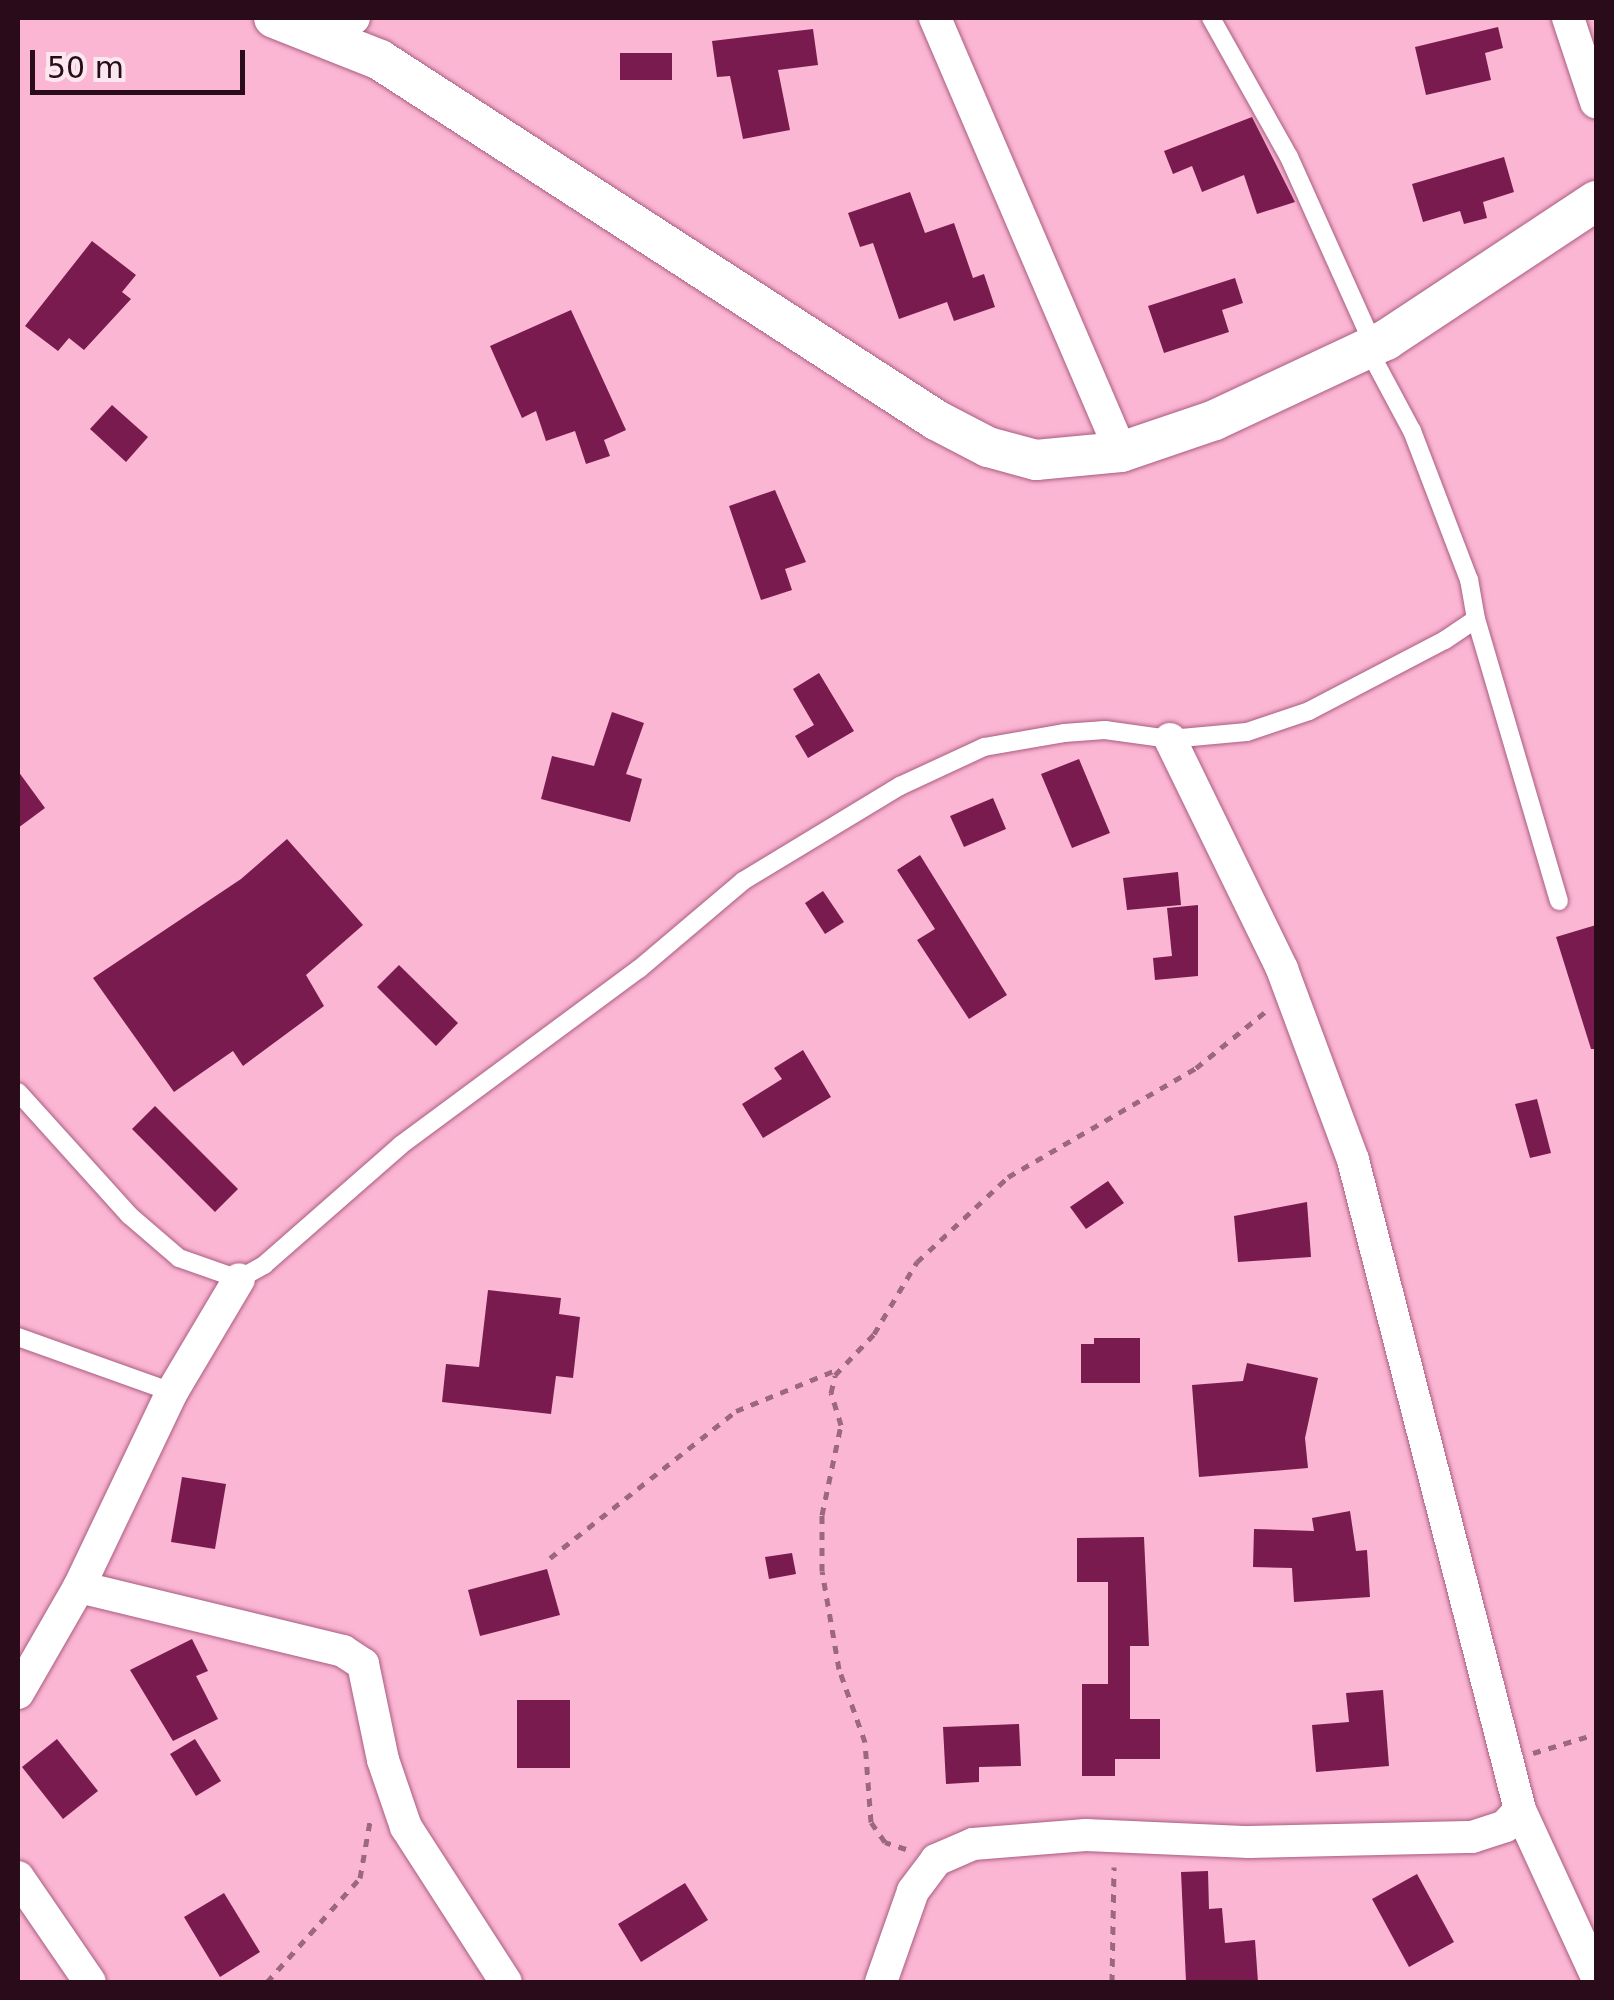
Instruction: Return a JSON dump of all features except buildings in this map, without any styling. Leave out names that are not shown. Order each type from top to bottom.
[{"type":"street","points":[[274,18],[380,60],[988,448],[1036,460],[1120,452],[1216,420],[1371,348],[1456,300],[1596,202]]},
{"type":"street","points":[[315,32],[354,18]]},
{"type":"street","points":[[935,18],[1120,452]]},
{"type":"street","points":[[1568,18],[1596,102]]},
{"type":"street","points":[[1170,739],[1290,991],[1353,1160],[1520,1810],[1596,1975]]},
{"type":"street","points":[[18,1693],[79,1587],[172,1392],[239,1279]]},
{"type":"street","points":[[79,1587],[354,1656],[369,1674],[383,1760],[406,1826],[506,1982]]},
{"type":"street","points":[[881,1982],[913,1892],[936,1860],[973,1844],[1117,1834],[1250,1842],[1472,1838],[1506,1826],[1520,1810]]},
{"type":"street","points":[[18,1877],[90,1982]]},
{"type":"lane","points":[[1211,18],[1289,157],[1446,515],[1559,901]]},
{"type":"lane","points":[[18,1092],[166,1247],[213,1274],[239,1279],[743,881],[824,827],[984,747],[1105,730],[1170,739],[1247,732],[1309,711],[1476,619]]},
{"type":"lane","points":[[18,1336],[172,1392]]},
{"type":"path","points":[[550,1558],[736,1410],[839,1369],[874,1334],[918,1262],[1008,1176],[1196,1068],[1290,991]]},
{"type":"path","points":[[839,1369],[832,1394],[840,1413],[838,1454],[822,1515],[822,1571],[838,1669],[866,1742],[867,1807],[876,1834],[936,1860]]},
{"type":"path","points":[[1506,1756],[1558,1750],[1596,1734]]},
{"type":"path","points":[[266,1982],[360,1878],[383,1760]]},
{"type":"path","points":[[1112,1982],[1109,1922],[1117,1834]]}]
